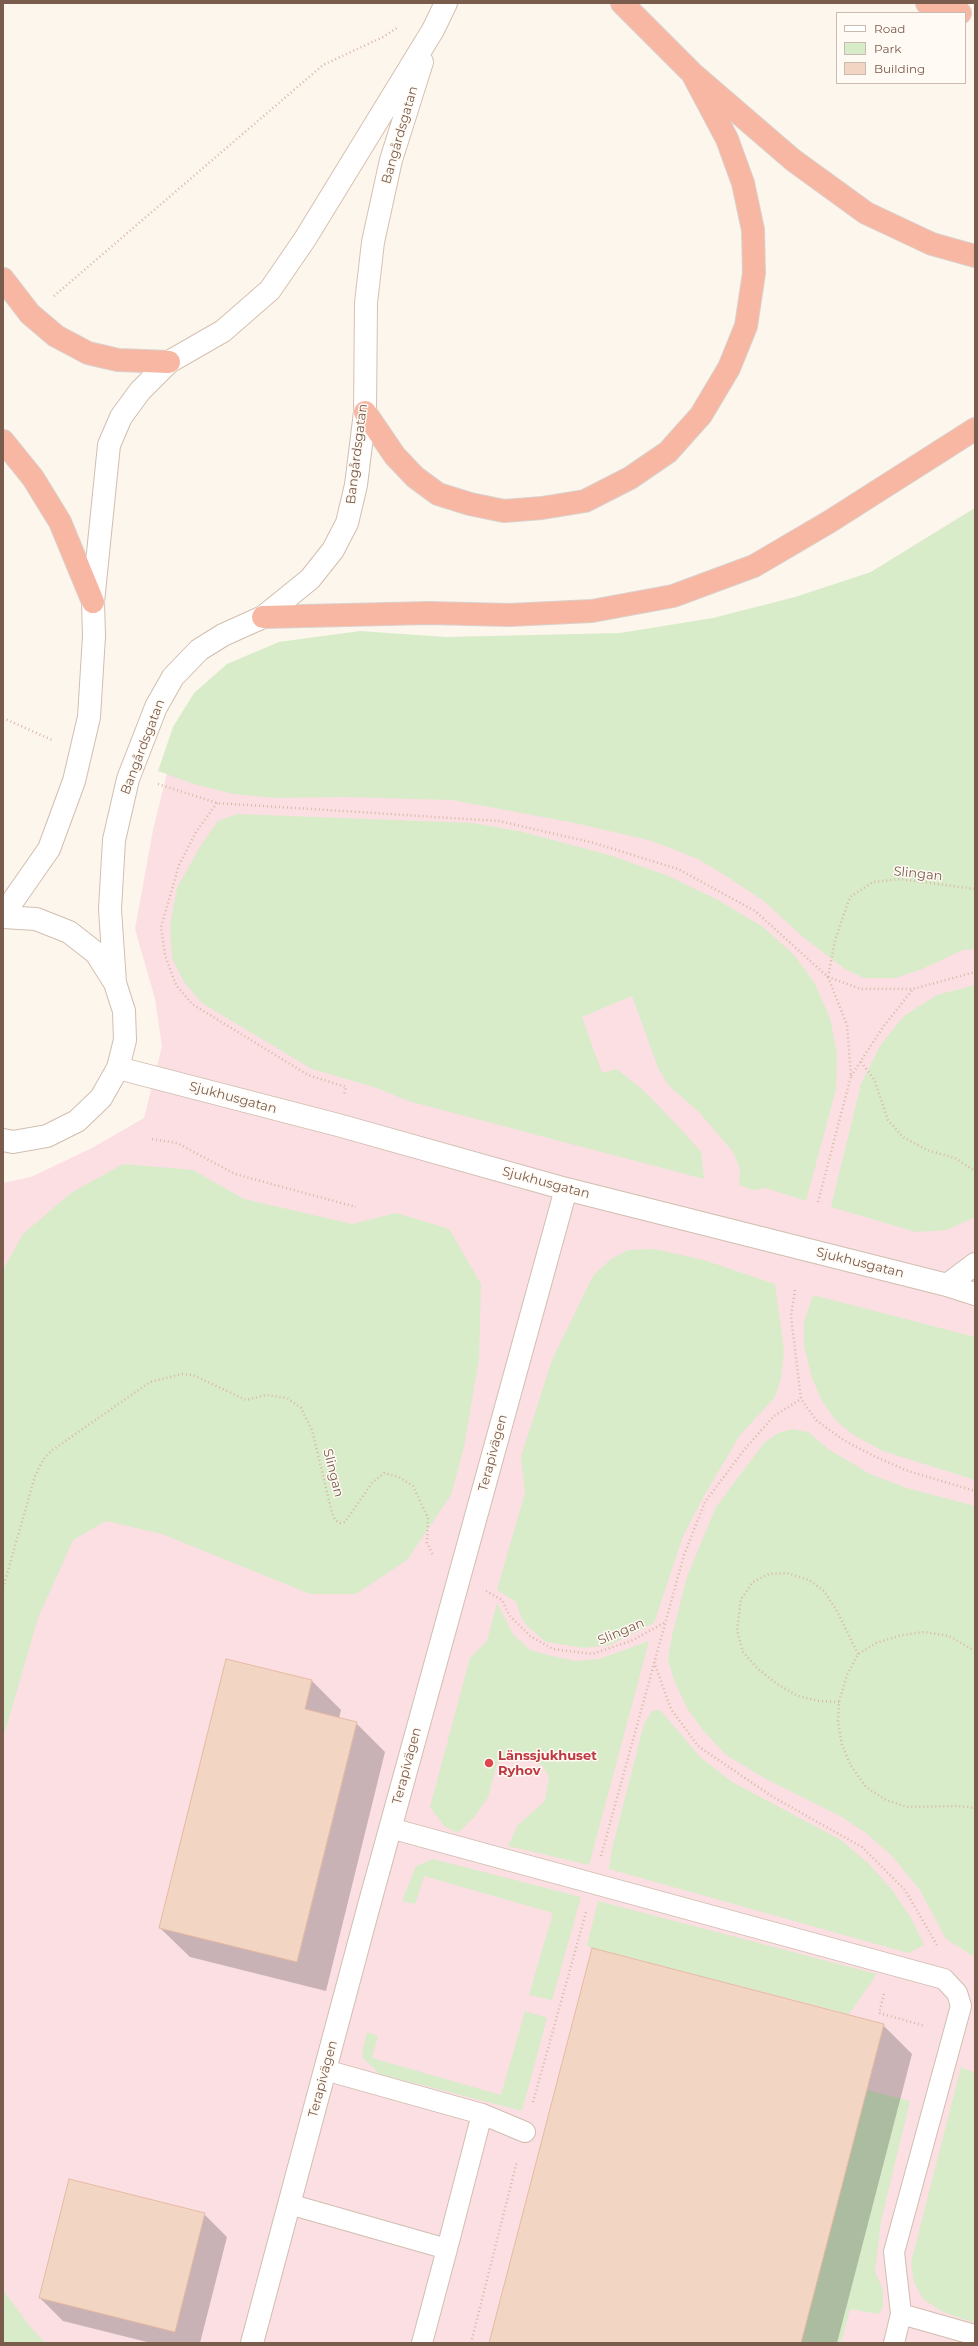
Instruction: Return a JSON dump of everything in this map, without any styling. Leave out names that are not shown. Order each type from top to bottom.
[{"type":"highway","points":[[622,3],[692,73],[793,160],[866,213],[932,244],[975,256]]},
{"type":"highway","points":[[927,3],[957,12]]},
{"type":"highway","points":[[365,412],[395,456],[415,477],[432,490],[438,494],[470,504],[504,511],[542,508],[585,501],[630,478],[668,452],[701,415],[729,368],[746,326],[754,273],[753,230],[742,183],[727,139],[692,73]]},
{"type":"highway","points":[[3,279],[30,314],[56,336],[88,354],[118,360],[169,362]]},
{"type":"highway","points":[[264,617],[430,613],[509,615],[592,611],[674,596],[754,566],[829,522],[975,429]]},
{"type":"highway","points":[[3,441],[33,478],[60,522],[92,602]]},
{"type":"street","name":"Bangårdsgatan","points":[[3,916],[49,849],[74,781],[89,717],[94,636],[92,602],[109,446],[121,417],[140,391],[169,362],[223,331],[270,290],[305,239],[432,30],[446,3]]},
{"type":"street","name":"Bangårdsgatan","points":[[115,983],[110,909],[114,840],[128,779],[156,707],[173,677],[199,650],[223,635],[264,617],[310,579],[333,550],[347,523],[356,485],[365,412],[366,303],[373,242],[391,160],[432,30]]},
{"type":"street","points":[[3,916],[36,919],[69,932],[96,953],[115,983],[124,1011],[125,1033],[118,1068],[101,1098],[77,1121],[47,1136],[6,1143]]},
{"type":"street","name":"Sjukhusgatan","points":[[118,1068],[338,1125],[566,1189],[947,1285],[975,1294]]},
{"type":"street","name":"Terapivägen","points":[[252,2343],[390,1828],[566,1189]]},
{"type":"street","points":[[947,1285],[975,1264]]},
{"type":"lane","points":[[390,1828],[944,1978],[957,1993],[962,2006],[953,2034],[894,2252],[902,2314],[894,2343]]},
{"type":"lane","points":[[325,2070],[482,2114],[525,2132]]},
{"type":"lane","points":[[422,2343],[482,2114]]},
{"type":"lane","points":[[289,2204],[447,2249]]},
{"type":"lane","points":[[902,2314],[975,2335]]},
{"type":"path","points":[[49,300],[324,65],[383,37],[398,27]]},
{"type":"path","points":[[3,718],[60,743]]},
{"type":"path","points":[[156,782],[216,804],[499,821],[594,843],[678,869],[754,911],[828,977],[861,989],[913,989],[975,972]]},
{"type":"path","points":[[216,804],[196,832],[179,865],[161,927],[165,955],[176,985],[192,1004],[308,1075],[346,1087],[338,1125]]},
{"type":"path","name":"Slingan","points":[[828,977],[835,940],[850,897],[873,882],[900,879],[975,889]]},
{"type":"path","points":[[818,1202],[850,1076],[847,1025],[828,977]]},
{"type":"path","points":[[850,1076],[861,1062],[883,1027],[913,989]]},
{"type":"path","points":[[861,1062],[874,1079],[888,1120],[903,1137],[927,1150],[955,1158],[975,1171]]},
{"type":"path","points":[[152,1139],[177,1143],[234,1174],[356,1207]]},
{"type":"path","points":[[796,1290],[791,1316],[801,1399],[817,1421],[844,1441],[908,1471],[975,1491]]},
{"type":"path","name":"Slingan","points":[[3,1588],[33,1482],[43,1460],[51,1452],[150,1382],[182,1374],[193,1375],[246,1400],[266,1395],[287,1398],[301,1408],[312,1430],[332,1513],[335,1520],[340,1523],[345,1522],[372,1483],[384,1474],[399,1477],[413,1486],[428,1518],[427,1543],[437,1561],[502,1600],[510,1615],[530,1636],[553,1649],[592,1654],[631,1641],[665,1623]]},
{"type":"path","points":[[471,2343],[525,2132],[684,1555],[705,1502],[744,1450],[774,1416],[801,1399]]},
{"type":"path","points":[[839,1702],[819,1701],[798,1696],[777,1684],[758,1669],[743,1652],[737,1630],[741,1599],[753,1582],[769,1574],[787,1574],[809,1580],[824,1591],[837,1611],[858,1654]]},
{"type":"path","points":[[975,1651],[949,1636],[925,1632],[902,1635],[876,1642],[858,1654],[847,1676],[839,1702],[838,1722],[842,1745],[851,1766],[866,1787],[886,1800],[907,1807],[958,1806],[975,1808]]},
{"type":"path","points":[[654,1662],[671,1709],[698,1746],[773,1797],[862,1846],[905,1890],[936,1944],[944,1978]]},
{"type":"path","points":[[892,1965],[879,2013],[953,2034]]},
{"type":"shaded area","name":"Länssjukhuset Ryhov","points":[[975,508],[975,2343],[3,2343],[3,1183],[31,1177],[92,1148],[144,1118],[162,1046],[155,999],[135,929],[153,830],[175,741],[723,638],[871,572]]},
{"type":"green space","points":[[975,508],[975,949],[963,950],[922,969],[895,978],[864,978],[845,969],[803,937],[764,901],[698,859],[652,841],[575,823],[452,800],[344,797],[276,798],[234,794],[194,784],[158,771],[173,727],[194,693],[227,664],[279,642],[360,631],[446,637],[620,633],[713,618],[795,597],[871,572]]},
{"type":"green space","points":[[237,814],[473,823],[523,832],[609,855],[666,875],[718,900],[763,927],[794,955],[814,982],[830,1018],[837,1054],[836,1089],[806,1201],[766,1188],[753,1190],[739,1185],[740,1169],[733,1152],[700,1113],[669,1086],[659,1070],[632,996],[582,1017],[602,1073],[617,1069],[644,1091],[680,1128],[701,1152],[704,1179],[408,1101],[377,1088],[312,1069],[202,1003],[184,982],[172,958],[170,925],[177,888],[201,845],[218,821]]},
{"type":"green space","points":[[975,985],[975,1217],[947,1230],[916,1232],[831,1207],[861,1084],[880,1046],[904,1016],[937,995]]},
{"type":"green space","points":[[123,1164],[193,1170],[244,1199],[352,1224],[396,1213],[449,1229],[481,1284],[479,1359],[464,1447],[451,1495],[407,1560],[356,1594],[310,1594],[162,1534],[106,1521],[73,1540],[38,1618],[3,1738],[3,1270],[23,1234],[71,1193]]},
{"type":"green space","points":[[654,1249],[704,1260],[775,1284],[784,1351],[781,1378],[775,1397],[740,1435],[705,1494],[683,1536],[654,1623],[610,1645],[584,1648],[546,1642],[527,1626],[521,1617],[516,1602],[497,1590],[525,1493],[521,1457],[552,1360],[593,1276],[611,1259],[628,1250]]},
{"type":"green space","points":[[813,1295],[975,1337],[975,1480],[883,1451],[855,1436],[836,1421],[821,1399],[811,1375],[804,1345],[804,1322]]},
{"type":"green space","points":[[792,1429],[808,1432],[828,1449],[870,1474],[907,1488],[975,1506],[975,1957],[946,1939],[920,1890],[893,1857],[866,1833],[842,1817],[766,1779],[726,1755],[703,1730],[687,1708],[674,1680],[668,1659],[672,1636],[687,1577],[716,1507],[764,1443],[778,1433]]},
{"type":"green space","points":[[497,1603],[513,1634],[530,1650],[552,1656],[576,1661],[599,1659],[649,1641],[589,1865],[508,1846],[518,1825],[545,1801],[549,1777],[542,1765],[521,1757],[498,1761],[488,1797],[475,1816],[458,1833],[444,1826],[430,1807],[470,1658],[487,1641]]},
{"type":"green space","points":[[660,1710],[700,1757],[732,1782],[841,1840],[869,1864],[892,1890],[911,1918],[924,1945],[908,1953],[609,1869],[612,1849],[644,1724],[652,1711]]},
{"type":"green space","points":[[433,1859],[581,1897],[552,2000],[529,1995],[553,1913],[424,1876],[415,1904],[402,1901],[416,1866]]},
{"type":"green space","points":[[598,1901],[877,1974],[849,2014],[592,1948],[587,1946]]},
{"type":"green space","points":[[525,2011],[547,2018],[522,2111],[380,2074],[363,2058],[362,2053],[367,2032],[378,2036],[372,2058],[501,2095]]},
{"type":"green space","points":[[961,2067],[975,2073],[975,2323],[943,2312],[923,2299],[914,2282],[911,2263]]},
{"type":"green space","points":[[867,2090],[910,2101],[881,2221],[875,2271],[883,2291],[883,2307],[878,2314],[850,2309],[841,2343],[801,2343]]},
{"type":"green space","points":[[3,2290],[29,2325],[45,2343],[3,2343]]},
{"type":"building","points":[[226,1659],[312,1680],[305,1709],[357,1722],[297,1962],[159,1928]]},
{"type":"building","points":[[592,1948],[884,2024],[801,2343],[489,2343]]},
{"type":"building","points":[[69,2179],[205,2213],[175,2332],[39,2298]]},
{"type":"place","name":"Länssjukhuset Ryhov","points":[[489,1763]]}]
